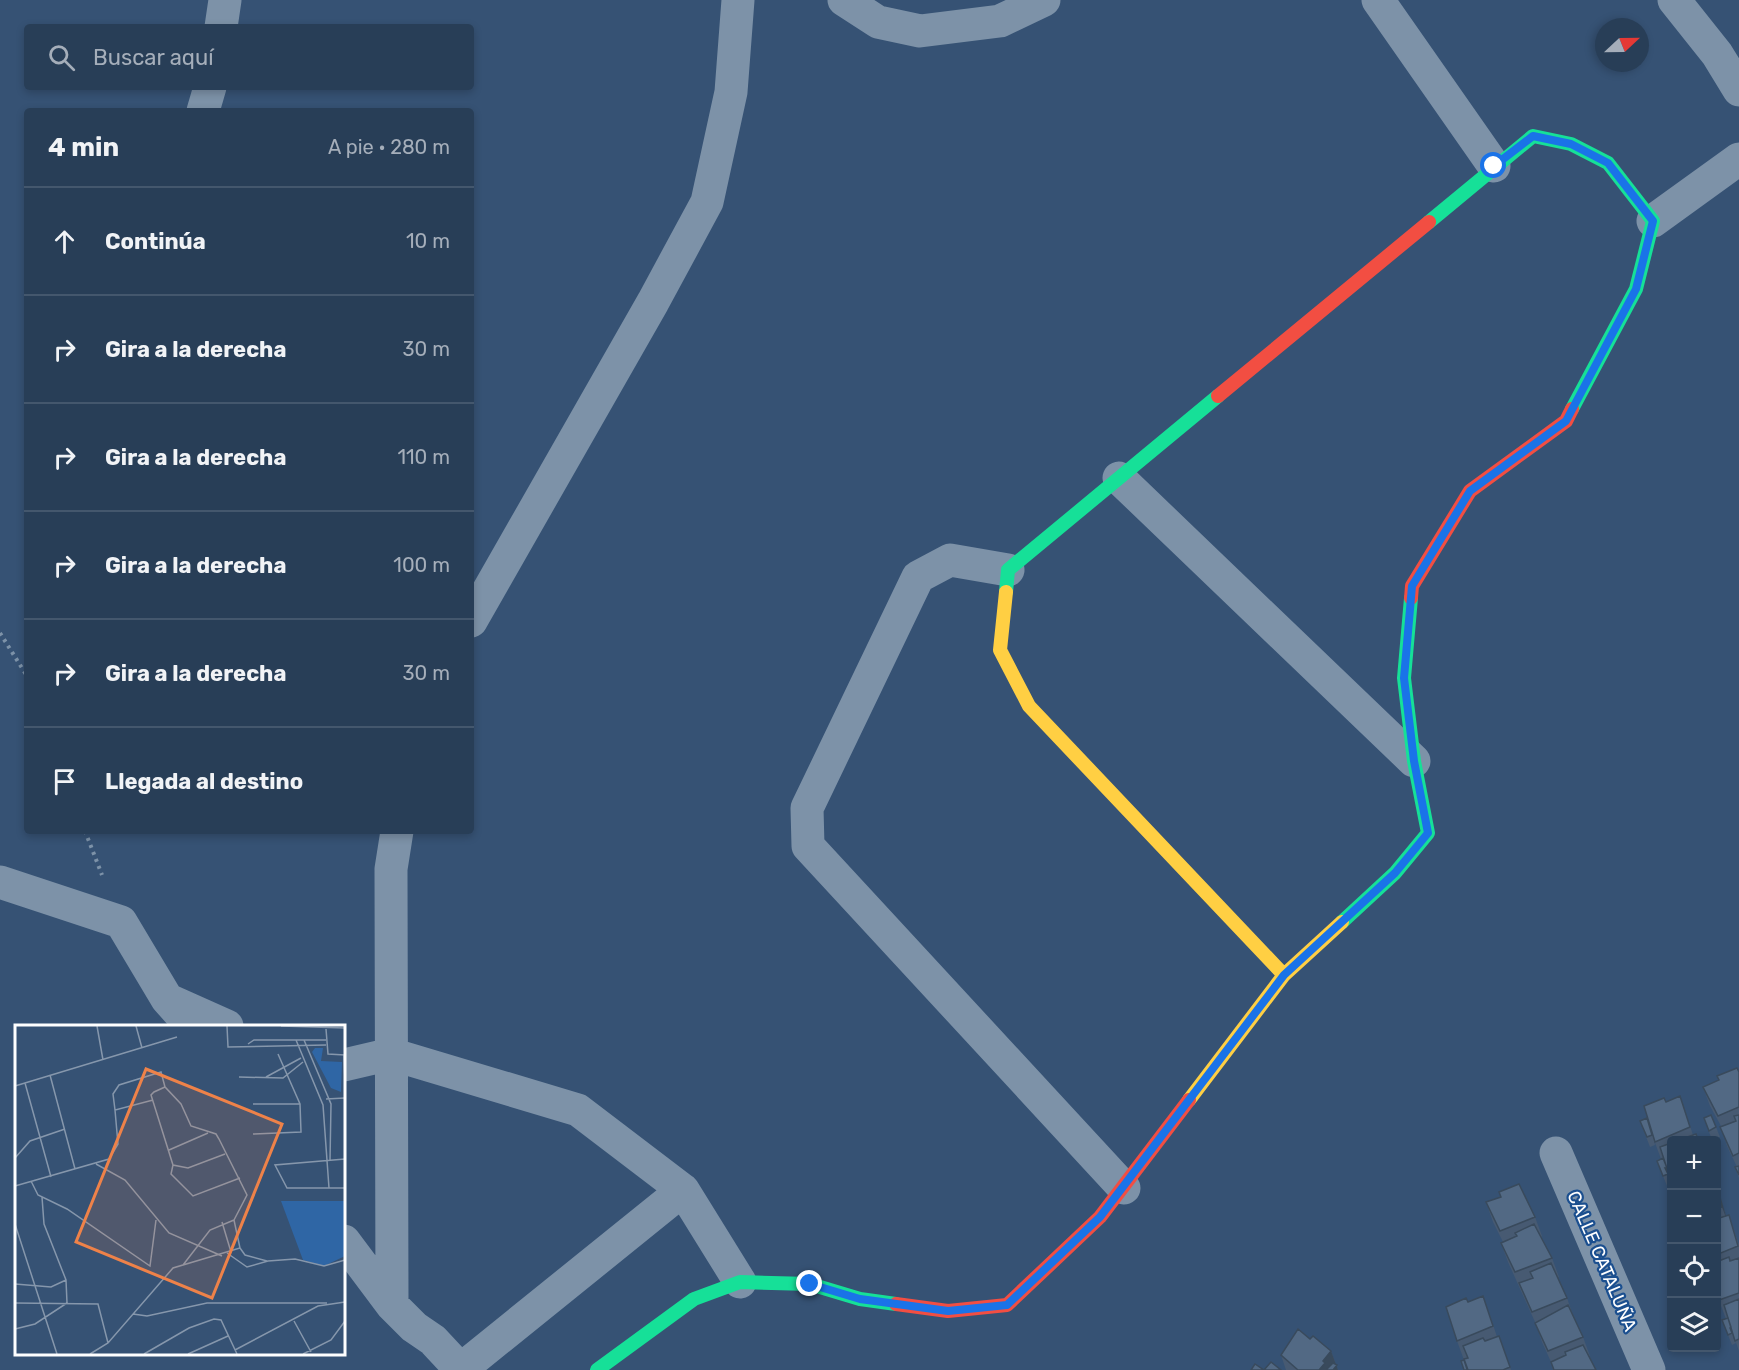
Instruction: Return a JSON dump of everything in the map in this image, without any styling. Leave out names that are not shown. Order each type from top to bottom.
[{"type":"street","points":[[221,24],[225,0]]},
{"type":"street","points":[[474,614],[653,302],[707,202],[719,157],[731,92],[738,0]]},
{"type":"street","points":[[843,0],[878,22],[920,31],[1000,21],[1044,0]]},
{"type":"street","points":[[1378,0],[1494,166]]},
{"type":"street","points":[[1674,0],[1717,54],[1739,90]]},
{"type":"street","points":[[204,108],[209,90]]},
{"type":"street","points":[[1284,975],[1029,706],[1000,650],[1008,570],[1533,136],[1571,144],[1608,163],[1653,221]]},
{"type":"street","points":[[597,1370],[694,1299],[740,1282],[810,1284],[860,1299],[948,1311],[1007,1305],[1100,1217],[1284,975],[1395,873],[1428,833],[1414,761],[1404,678],[1412,586],[1470,491],[1566,421],[1636,289],[1653,221],[1739,159]]},
{"type":"street","points":[[1119,478],[1414,761]]},
{"type":"street","points":[[1008,570],[950,560],[918,578],[807,808],[808,846],[1124,1188]]},
{"type":"street","points":[[392,1305],[391,869],[397,834]]},
{"type":"street","points":[[0,882],[121,922],[167,999],[190,1025]]},
{"type":"street","points":[[167,999],[225,1025]]},
{"type":"street","points":[[345,1065],[391,1054],[578,1110],[682,1190],[740,1282]]},
{"type":"street","name":"CALLE CATALUÑA","points":[[1556,1153],[1649,1370]]},
{"type":"street","points":[[345,1242],[392,1305],[414,1327],[429,1355],[460,1370],[682,1190]]},
{"type":"path","points":[[0,633],[24,671]]},
{"type":"building","points":[[1737,1068],[1739,1107],[1718,1116],[1703,1087],[1719,1080],[1717,1076]]},
{"type":"building","points":[[1680,1096],[1690,1127],[1655,1142],[1644,1106],[1664,1098],[1666,1102]]},
{"type":"building","points":[[1711,1115],[1716,1127],[1709,1131],[1704,1118]]},
{"type":"building","points":[[1739,1115],[1739,1153],[1733,1156],[1720,1127],[1736,1121],[1734,1116]]},
{"type":"building","points":[[1647,1118],[1652,1135],[1647,1137],[1640,1121]]},
{"type":"building","points":[[1667,1144],[1667,1169],[1660,1147]]},
{"type":"building","points":[[1663,1158],[1667,1174],[1663,1176],[1657,1161]]},
{"type":"building","points":[[1519,1184],[1535,1217],[1500,1231],[1486,1202],[1501,1197],[1499,1192]]},
{"type":"building","points":[[1729,1215],[1738,1246],[1721,1253],[1721,1244],[1721,1217]]},
{"type":"building","points":[[1534,1224],[1552,1258],[1515,1272],[1501,1243],[1517,1236],[1515,1233]]},
{"type":"building","points":[[1729,1257],[1730,1261],[1739,1258],[1739,1293],[1721,1299],[1721,1298],[1721,1260]]},
{"type":"building","points":[[1551,1263],[1567,1298],[1532,1312],[1519,1283],[1533,1278],[1530,1272]]},
{"type":"building","points":[[1483,1296],[1493,1326],[1457,1341],[1446,1307],[1466,1298],[1468,1302]]},
{"type":"building","points":[[1739,1299],[1739,1339],[1735,1341],[1724,1305]]},
{"type":"building","points":[[1568,1305],[1583,1337],[1548,1351],[1535,1323]]},
{"type":"building","points":[[1728,1318],[1732,1333],[1728,1335],[1722,1320]]},
{"type":"building","points":[[1298,1329],[1310,1339],[1313,1336],[1331,1351],[1319,1370],[1298,1370],[1281,1355]]},
{"type":"building","points":[[1499,1336],[1510,1367],[1503,1370],[1468,1370],[1464,1359],[1468,1358],[1463,1346],[1483,1338],[1485,1341]]},
{"type":"building","points":[[1583,1345],[1596,1370],[1554,1370],[1551,1362],[1566,1355],[1565,1352]]},
{"type":"building","points":[[1464,1360],[1468,1370],[1464,1370],[1461,1361]]},
{"type":"building","points":[[1271,1362],[1281,1370],[1264,1370]]},
{"type":"building","points":[[1333,1363],[1337,1365],[1333,1370],[1328,1370],[1327,1369]]},
{"type":"building","points":[[1255,1364],[1264,1370],[1251,1370]]},
{"type":"traffic: fast","points":[[1429,222],[1533,136],[1571,144],[1608,163],[1653,221],[1636,289],[1572,409]]},
{"type":"traffic: fast","points":[[1006,592],[1008,570],[1218,396]]},
{"type":"traffic: fast","points":[[1342,922],[1395,873],[1428,833],[1414,761],[1404,678],[1411,598]]},
{"type":"traffic: fast","points":[[597,1370],[694,1299],[740,1282],[810,1284],[860,1299],[896,1304]]},
{"type":"traffic: slow","points":[[1006,592],[1000,650],[1029,706],[1284,975]]},
{"type":"traffic: slow","points":[[1189,1100],[1284,975],[1342,922]]},
{"type":"traffic: jam","points":[[1218,396],[1429,222]]},
{"type":"traffic: jam","points":[[1411,598],[1412,586],[1470,491],[1566,421],[1572,409]]},
{"type":"traffic: jam","points":[[896,1304],[948,1311],[1007,1305],[1100,1217],[1189,1100]]},
{"type":"route","points":[[810,1284],[860,1299],[948,1311],[1007,1305],[1100,1217],[1284,975],[1395,873],[1428,833],[1414,761],[1404,678],[1412,586],[1470,491],[1566,421],[1636,289],[1653,221],[1608,163],[1571,144],[1533,136],[1494,166]]}]
